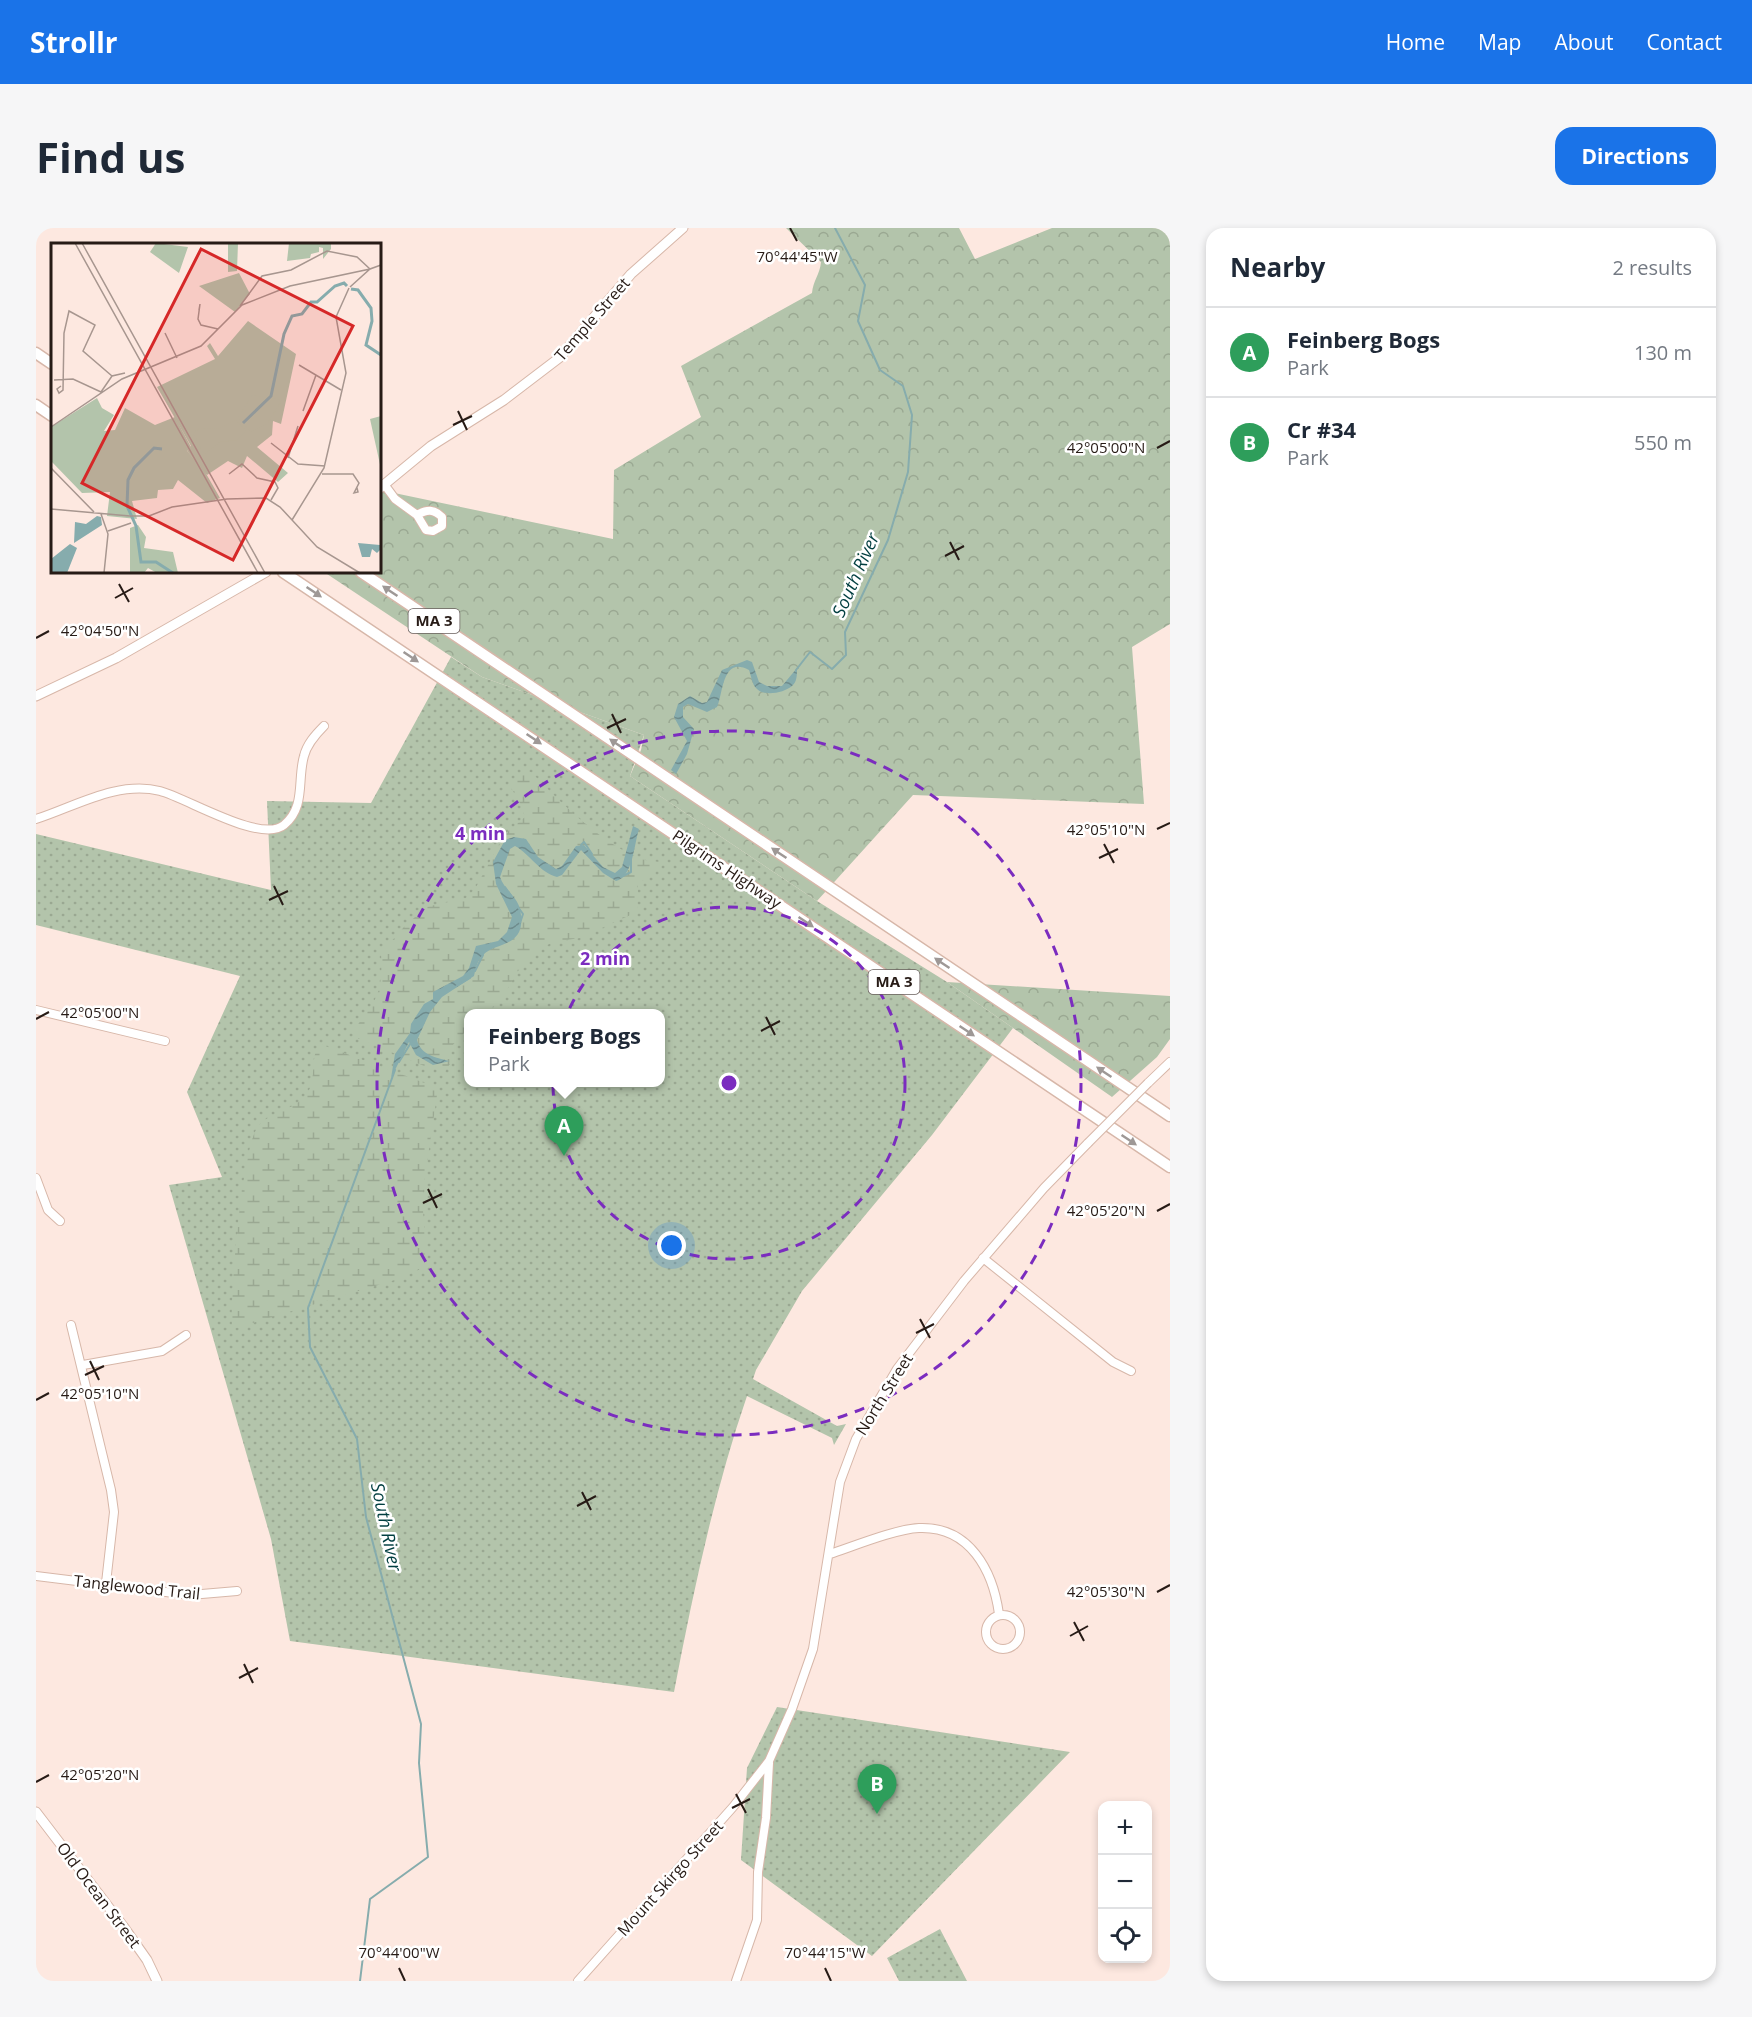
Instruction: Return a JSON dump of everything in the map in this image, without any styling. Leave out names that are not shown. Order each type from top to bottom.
[{"type":"highway","points":[[36,353],[51,363]]},
{"type":"highway","points":[[36,405],[51,415]]},
{"type":"highway","name":"Pilgrims Highway","points":[[284,573],[1170,1167]]},
{"type":"highway","name":"MA 3","points":[[362,573],[1170,1116]]},
{"type":"main road","name":"Temple Street","points":[[382,486],[431,446],[504,400],[559,358],[631,274],[683,228]]},
{"type":"main road","points":[[36,696],[116,658],[264,573]]},
{"type":"main road","name":"Old Ocean Street","points":[[36,1812],[123,1926],[147,1960],[158,1981]]},
{"type":"street","points":[[382,486],[395,499],[417,514]]},
{"type":"street","points":[[36,819],[113,792],[150,789],[193,802],[245,826],[265,830],[280,828],[295,811],[301,787],[303,758],[312,738],[324,726]]},
{"type":"street","points":[[36,1010],[165,1041]]},
{"type":"street","name":"North Street","points":[[792,1709],[813,1649],[840,1482],[856,1439],[901,1363],[983,1258],[1044,1188],[1170,1062]]},
{"type":"street","points":[[36,1178],[48,1210],[60,1221]]},
{"type":"street","points":[[983,1258],[1119,1367],[1131,1371]]},
{"type":"street","points":[[71,1325],[83,1365],[114,1512],[106,1583]]},
{"type":"street","points":[[83,1365],[162,1351],[186,1335]]},
{"type":"street","points":[[830,1554],[917,1528],[937,1528],[969,1545],[979,1555],[993,1584],[999,1614]]},
{"type":"street","name":"Tanglewood Trail","points":[[36,1576],[190,1595],[237,1591]]},
{"type":"street","points":[[999,1614],[1008,1614],[1016,1619],[1021,1627],[1021,1636],[1016,1644],[1008,1649],[999,1649],[991,1644],[986,1636],[986,1627],[991,1619],[999,1614]]},
{"type":"street","name":"Mount Skirgo Street","points":[[578,1981],[733,1807],[769,1761],[792,1709]]},
{"type":"street","points":[[736,1981],[757,1920],[758,1872],[766,1818],[769,1761]]},
{"type":"green space","points":[[786,228],[959,228],[975,259],[1052,228],[1170,228],[1170,624],[1132,647],[1144,804],[913,795],[817,901],[630,776],[641,750],[644,735],[482,677],[326,573],[381,573],[381,490],[613,539],[614,470],[701,417],[681,366],[812,293],[821,262]]},
{"type":"green space","points":[[451,657],[482,677],[644,735],[630,776],[817,901],[947,982],[1013,1028],[932,1135],[802,1291],[756,1370],[753,1379],[837,1426],[846,1424],[834,1445],[832,1438],[747,1396],[724,1469],[705,1543],[674,1692],[290,1641],[271,1539],[169,1185],[222,1177],[187,1092],[240,976],[36,925],[36,834],[271,890],[267,801],[371,803]]},
{"type":"green space","points":[[531,772],[568,809],[612,844],[642,859],[660,862],[638,885],[637,912],[580,938],[553,942],[538,950],[523,963],[499,1003],[491,1009],[464,1009],[464,1033],[450,1048],[450,1064],[445,1071],[429,1068],[355,1037],[353,1031],[377,995],[381,978],[381,953],[426,907],[466,898],[475,889],[504,835],[525,817],[510,786],[516,776]]},
{"type":"green space","points":[[947,982],[1170,996],[1170,1039],[1157,1057],[1112,1097]]},
{"type":"green space","points":[[320,1044],[438,1088],[422,1197],[427,1266],[398,1279],[236,1328],[232,1326],[235,1255],[246,1164],[252,1142],[257,1128],[263,1122],[293,1106],[305,1096],[312,1082],[315,1054]]},
{"type":"green space","points":[[777,1707],[1070,1752],[872,1956],[741,1860],[747,1768]]},
{"type":"green space","points":[[940,1929],[967,1981],[899,1981],[887,1958]]},
{"type":"water","points":[[747,660],[752,662],[759,682],[767,686],[782,686],[797,668],[795,682],[784,691],[763,692],[755,686],[749,670],[740,667],[733,668],[725,678],[717,707],[707,712],[688,704],[683,707],[683,717],[694,729],[687,754],[676,774],[671,770],[687,741],[674,717],[678,704],[690,696],[702,703],[707,702],[722,670]]},
{"type":"water","points":[[633,826],[639,829],[632,859],[626,873],[616,881],[603,873],[581,850],[562,875],[557,877],[545,872],[515,846],[510,849],[500,877],[520,909],[520,931],[510,941],[483,955],[478,962],[474,976],[442,997],[430,1012],[417,1040],[419,1045],[430,1055],[450,1061],[433,1065],[416,1055],[409,1042],[391,1078],[395,1054],[410,1033],[411,1024],[424,1004],[433,999],[433,992],[463,976],[469,968],[476,946],[498,941],[507,932],[512,917],[496,884],[493,862],[505,840],[514,837],[526,839],[538,857],[556,869],[562,866],[576,846],[584,845],[603,867],[615,873],[622,867]]},
{"type":"waterway","name":"South River","points":[[796,670],[810,652],[832,669],[846,655],[845,632],[888,540],[908,472],[912,415],[903,386],[880,370],[858,321],[865,285],[835,228]]},
{"type":"waterway","name":"South River","points":[[581,845],[584,842],[592,854]]},
{"type":"waterway","name":"South River","points":[[621,877],[631,872],[631,856]]},
{"type":"waterway","name":"South River","points":[[505,887],[512,897]]},
{"type":"waterway","name":"South River","points":[[518,907],[523,914],[520,923]]},
{"type":"waterway","name":"South River","points":[[475,971],[483,955]]},
{"type":"waterway","name":"South River","points":[[455,987],[470,978]]},
{"type":"waterway","name":"South River","points":[[399,1062],[412,1041]]},
{"type":"waterway","name":"South River","points":[[360,1981],[370,1899],[428,1857],[419,1763],[421,1724],[366,1517],[357,1439],[310,1347],[308,1308],[395,1070]]},
{"type":"place","name":"Feinberg Bogs","points":[[564,1156]]},
{"type":"place","name":"Cr #34","points":[[877,1814]]}]
